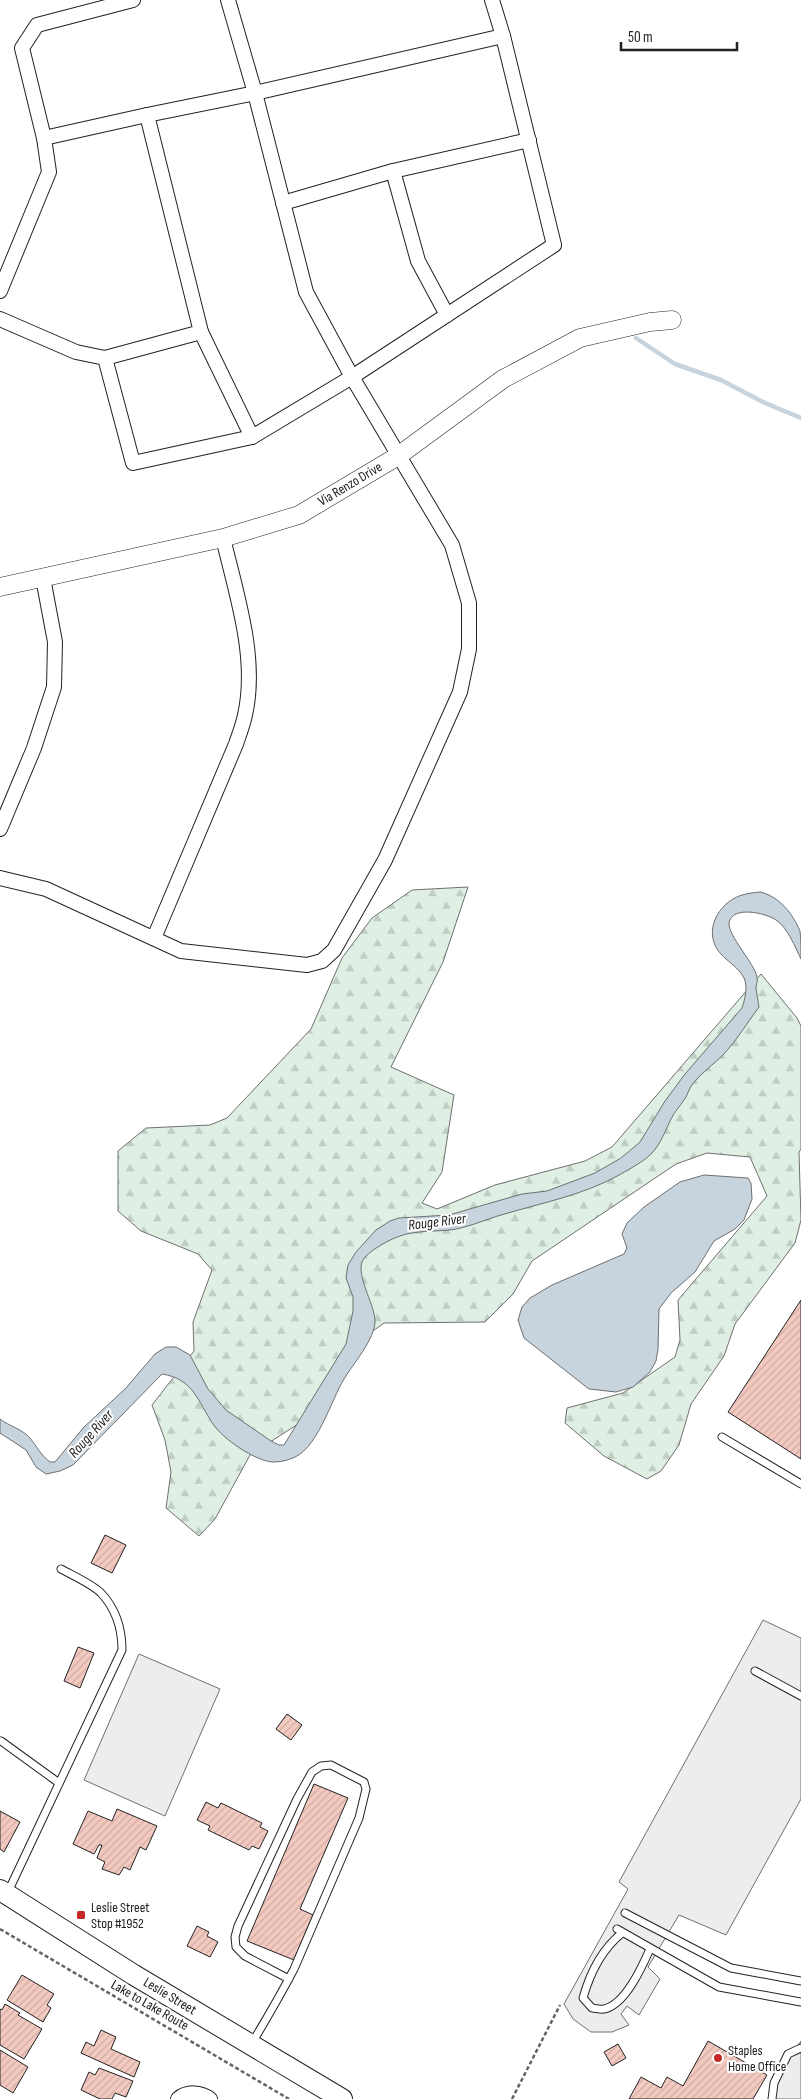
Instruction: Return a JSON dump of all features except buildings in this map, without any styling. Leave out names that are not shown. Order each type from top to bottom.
[{"type":"main road","name":"Leslie Street","points":[[4,1892],[134,1975],[342,2099]]},
{"type":"street","points":[[0,291],[49,172],[44,138],[22,48],[37,25],[133,0]]},
{"type":"street","points":[[0,878],[46,889],[181,951],[307,965],[322,962],[334,950],[385,860],[460,692],[468,649],[469,603],[452,545],[352,377],[306,292],[255,93],[228,0]]},
{"type":"street","points":[[105,358],[133,463],[252,437],[352,377],[554,245],[503,36],[492,0]]},
{"type":"street","points":[[44,138],[255,93],[503,36]]},
{"type":"street","points":[[147,115],[200,332],[252,437]]},
{"type":"street","points":[[283,203],[393,171],[529,140]]},
{"type":"street","points":[[393,171],[418,261],[447,315]]},
{"type":"street","points":[[0,319],[76,352],[105,358],[200,332]]},
{"type":"street","name":"Via Renzo Drive","points":[[0,587],[223,538],[299,515],[398,456],[503,379],[580,338],[650,322],[672,320]]},
{"type":"street","points":[[154,938],[236,744],[246,714],[249,669],[245,628],[223,538]]},
{"type":"street","points":[[0,829],[34,748],[54,687],[55,642],[43,578]]},
{"type":"street","points":[[178,2099],[183,2095],[202,2094],[210,2099]]},
{"type":"lane","points":[[722,1437],[801,1484]]},
{"type":"lane","points":[[4,1892],[122,1650],[122,1632],[115,1615],[100,1592],[61,1568]]},
{"type":"lane","points":[[755,1671],[801,1696]]},
{"type":"lane","points":[[0,1741],[59,1782]]},
{"type":"lane","points":[[251,2045],[289,1979],[360,1818],[365,1800],[366,1789],[364,1782],[332,1765],[321,1766],[312,1772],[238,1926],[235,1937],[236,1947],[245,1956],[289,1979]]},
{"type":"lane","points":[[625,1913],[731,1968],[801,1981]]},
{"type":"lane","points":[[650,1949],[644,1962],[619,2001],[604,2009],[592,2008],[583,1998],[588,1980],[608,1943],[620,1931],[719,1987],[801,2002]]},
{"type":"lane","points":[[772,2099],[774,2083],[788,2054],[801,2048]]},
{"type":"path","name":"Lake to Lake Route","points":[[0,1929],[289,2099]]},
{"type":"path","points":[[512,2099],[560,2005]]},
{"type":"green space","points":[[468,887],[443,962],[391,1067],[454,1095],[442,1172],[422,1203],[437,1209],[495,1185],[585,1161],[612,1147],[761,974],[797,1018],[801,1026],[801,1149],[799,1152],[801,1220],[795,1243],[735,1324],[724,1356],[691,1404],[679,1445],[661,1471],[647,1479],[604,1456],[565,1423],[567,1408],[623,1393],[675,1357],[680,1340],[678,1300],[767,1196],[750,1157],[707,1153],[676,1164],[532,1261],[513,1294],[485,1322],[384,1323],[366,1336],[315,1413],[250,1455],[215,1519],[199,1536],[166,1508],[171,1472],[165,1440],[152,1405],[194,1351],[193,1322],[212,1270],[198,1254],[141,1231],[118,1211],[118,1151],[146,1128],[210,1125],[227,1118],[311,1029],[342,958],[372,918],[412,890]]},
{"type":"shaded area","points":[[763,1620],[801,1638],[801,1799],[726,1935],[679,1915],[648,1967],[660,1979],[639,2015],[627,2006],[621,2014],[629,2025],[612,2032],[591,2032],[573,2019],[564,2004],[628,1889],[619,1882]]},
{"type":"shaded area","points":[[139,1654],[220,1689],[165,1816],[84,1780]]},
{"type":"shaded area","points":[[801,2041],[801,2099],[769,2099],[775,2078]]},
{"type":"water","name":"Rouge River","points":[[760,892],[773,897],[793,918],[800,931],[801,959],[788,933],[780,923],[771,917],[758,913],[743,912],[731,917],[730,929],[752,965],[757,977],[756,988],[759,1007],[729,1049],[692,1085],[660,1142],[651,1154],[621,1174],[594,1187],[461,1228],[406,1234],[387,1242],[365,1257],[361,1270],[362,1279],[374,1314],[374,1328],[368,1343],[339,1388],[316,1436],[300,1454],[280,1462],[257,1458],[240,1448],[218,1430],[188,1386],[173,1377],[162,1374],[73,1465],[60,1471],[46,1474],[36,1467],[26,1450],[0,1433],[0,1419],[27,1435],[46,1459],[50,1462],[55,1462],[84,1427],[126,1388],[155,1354],[166,1347],[176,1347],[190,1355],[208,1389],[226,1410],[271,1441],[284,1445],[346,1344],[353,1311],[353,1297],[346,1278],[348,1265],[356,1252],[376,1230],[390,1221],[399,1218],[449,1215],[522,1194],[547,1191],[595,1173],[621,1158],[640,1142],[665,1101],[685,1074],[742,1008],[746,989],[744,978],[717,949],[712,935],[714,921],[727,903],[733,899],[750,893]]},
{"type":"water","points":[[704,1175],[748,1178],[751,1183],[752,1199],[744,1220],[735,1229],[714,1241],[695,1272],[671,1293],[659,1309],[658,1349],[656,1361],[650,1372],[633,1387],[616,1392],[589,1389],[524,1338],[518,1320],[522,1307],[530,1298],[552,1285],[624,1254],[627,1248],[622,1234],[627,1223],[644,1207],[680,1182]]},
{"type":"waterway","points":[[636,338],[675,364],[721,380],[765,403],[801,418]]},
{"type":"place","name":"Leslie Street Stop #1952","points":[[81,1915]]},
{"type":"place","name":"Staples Home Office","points":[[718,2058]]}]
